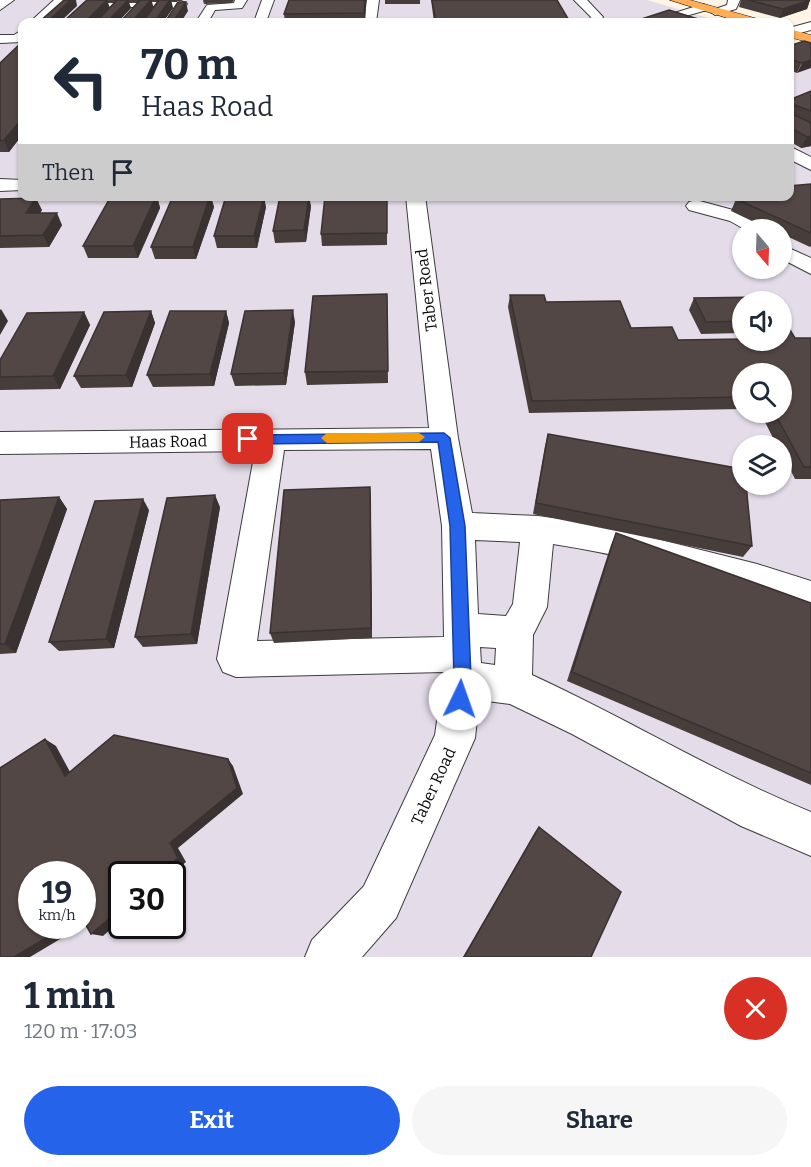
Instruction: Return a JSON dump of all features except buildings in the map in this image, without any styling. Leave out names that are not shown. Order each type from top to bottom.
[{"type":"main road","points":[[676,0],[714,14],[737,18]]},
{"type":"main road","points":[[794,34],[811,39]]},
{"type":"street","points":[[0,6],[8,0]]},
{"type":"street","points":[[41,18],[61,0]]},
{"type":"street","points":[[204,18],[210,7],[238,6],[241,0]]},
{"type":"street","points":[[261,18],[268,0]]},
{"type":"street","points":[[371,18],[373,0]]},
{"type":"street","points":[[580,0],[596,18]]},
{"type":"street","points":[[667,18],[714,14],[732,7],[734,0]]},
{"type":"street","points":[[75,18],[89,2],[143,4],[157,9],[181,4],[196,4]]},
{"type":"street","points":[[107,16],[118,4]]},
{"type":"street","points":[[133,16],[143,4]]},
{"type":"street","points":[[171,18],[181,4]]},
{"type":"street","points":[[675,16],[682,18]]},
{"type":"street","points":[[794,31],[811,27]]},
{"type":"street","points":[[0,39],[18,38]]},
{"type":"street","points":[[794,155],[811,167]]},
{"type":"street","points":[[794,171],[811,167]]},
{"type":"street","name":"Taber Road","points":[[329,957],[380,902],[455,738],[461,654],[458,526],[444,438],[416,201]]},
{"type":"street","points":[[690,201],[741,219]]},
{"type":"street","points":[[690,201],[732,225]]},
{"type":"street","points":[[792,245],[811,255]]},
{"type":"street","points":[[792,257],[811,267]]},
{"type":"street","name":"Haas Road","points":[[0,443],[444,438]]},
{"type":"street","points":[[271,439],[236,659],[461,654],[515,633]]},
{"type":"street","points":[[458,526],[538,529],[597,537],[757,579],[811,597]]},
{"type":"street","points":[[513,686],[515,633],[530,607],[538,529]]},
{"type":"street","points":[[461,654],[513,686],[586,720],[756,811],[811,834]]},
{"type":"shaded area","points":[[0,0],[647,0],[708,18],[18,18],[18,201],[794,201],[794,44],[811,49],[811,957],[0,957]]},
{"type":"slow traffic","points":[[327,438],[419,437]]},
{"type":"route","points":[[248,439],[444,438],[458,526],[463,679],[460,699]]}]
